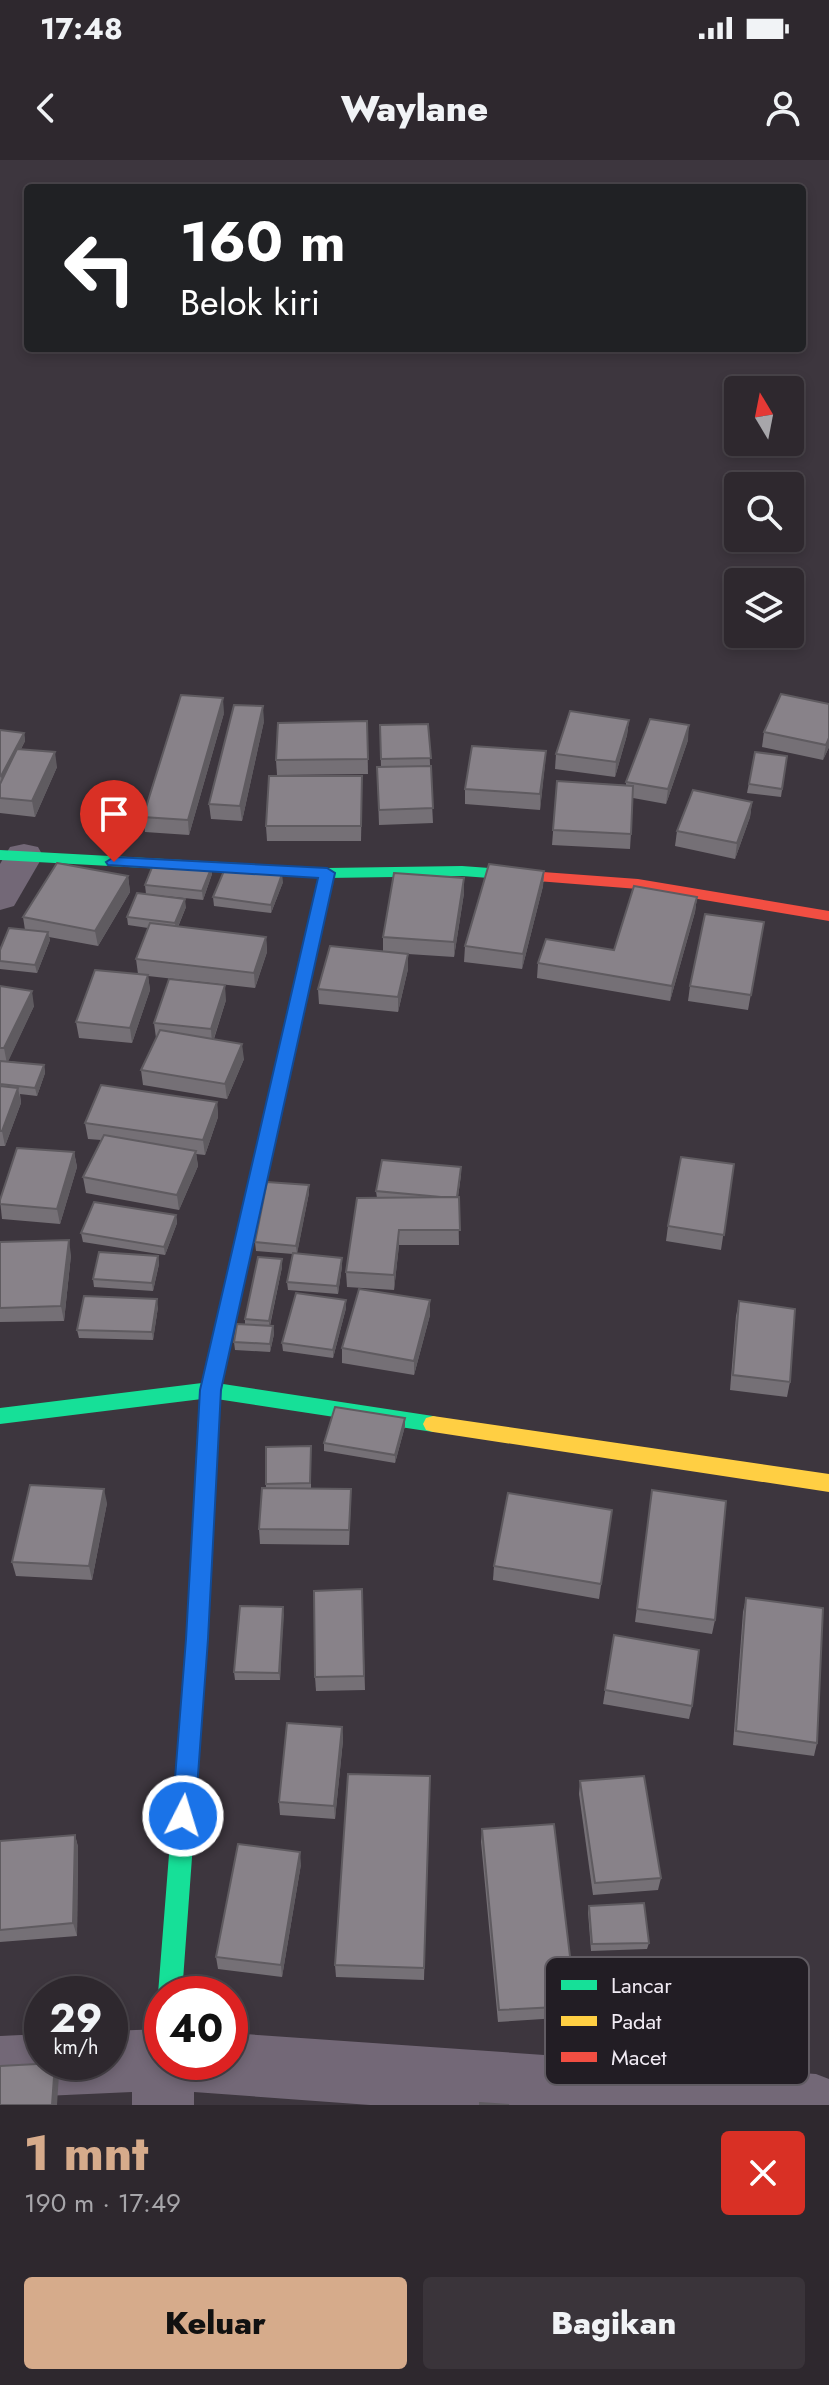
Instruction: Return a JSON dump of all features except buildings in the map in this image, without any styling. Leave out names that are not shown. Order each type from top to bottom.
[{"type":"street","points":[[0,897],[12,856],[327,873],[462,871],[638,884],[829,916]]},
{"type":"street","points":[[171,1976],[197,1639],[210,1390],[327,873]]},
{"type":"street","points":[[0,1416],[210,1390],[829,1483]]},
{"type":"street","points":[[0,2067],[144,2062]]},
{"type":"street","points":[[248,2065],[811,2104]]},
{"type":"street","points":[[163,2080],[163,2105]]},
{"type":"traffic: fast","points":[[0,855],[327,873],[462,871],[543,877]]},
{"type":"traffic: fast","points":[[0,1416],[210,1390],[433,1424]]},
{"type":"traffic: fast","points":[[171,1976],[197,1639],[208,1420]]},
{"type":"traffic: slow","points":[[433,1424],[829,1483]]},
{"type":"traffic: jam","points":[[208,1420],[210,1390],[327,873]]},
{"type":"traffic: jam","points":[[543,877],[638,884],[829,916]]},
{"type":"route","points":[[114,862],[327,873],[210,1390],[197,1639],[183,1816]]}]
